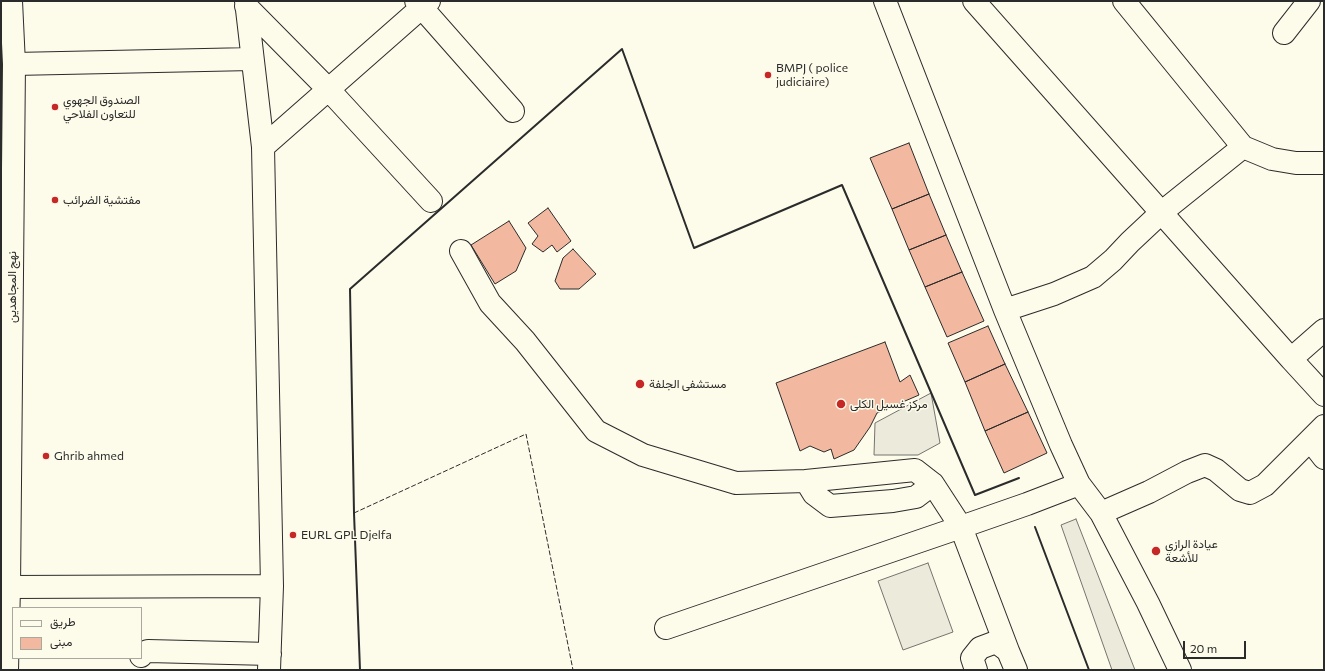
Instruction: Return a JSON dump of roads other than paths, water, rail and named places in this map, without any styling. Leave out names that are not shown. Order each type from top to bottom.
[{"type":"street","name":"نهج المجاهدين","points":[[7,670],[14,64],[11,1]]},
{"type":"street","points":[[886,1],[1005,310],[1061,445],[1079,484],[1101,513],[1148,603],[1180,670]]},
{"type":"street","points":[[974,1],[1324,395]]},
{"type":"street","points":[[1284,33],[1310,1]]},
{"type":"street","points":[[246,3],[432,201]]},
{"type":"street","points":[[142,654],[148,651],[270,662],[272,586],[263,147],[246,3]]},
{"type":"street","points":[[263,147],[329,90],[422,3],[513,111]]},
{"type":"street","points":[[1132,3],[1243,147],[1272,159],[1296,163],[1324,163]]},
{"type":"street","points":[[14,64],[252,59]]},
{"type":"street","points":[[1005,310],[1054,294],[1093,277],[1114,260],[1130,242],[1162,212],[1243,147]]},
{"type":"street","points":[[461,251],[490,303],[525,341],[596,431],[643,455],[736,483],[806,480],[916,470],[933,484],[961,527],[1012,660]]},
{"type":"street","points":[[1291,359],[1324,330]]},
{"type":"street","points":[[1101,513],[1205,465],[1216,470],[1240,490],[1250,493],[1264,485],[1317,433],[1324,458]]},
{"type":"street","points":[[806,480],[814,494],[830,506],[893,501],[916,497],[933,484]]},
{"type":"street","points":[[666,628],[1027,504],[1079,484]]},
{"type":"street","points":[[9,587],[272,586]]},
{"type":"street","points":[[976,670],[972,658],[980,648],[996,642],[1012,660]]},
{"type":"street","points":[[140,659],[140,670]]},
{"type":"place","name":"BMPJ ( police judiciaire)","points":[[768,75]]},
{"type":"place","name":"الصندوق الجهوي للتعاون الفلاحي","points":[[55,107]]},
{"type":"place","name":"مفتشية الضرائب","points":[[55,200]]},
{"type":"place","name":"مستشفى الجلفة","points":[[640,384]]},
{"type":"place","name":"مركز غسيل الكلى","points":[[841,404]]},
{"type":"place","name":"Ghrib ahmed","points":[[46,456]]},
{"type":"place","name":"EURL GPL Djelfa","points":[[293,535]]},
{"type":"place","name":"عيادة الرازي للأشعة","points":[[1156,551]]}]
